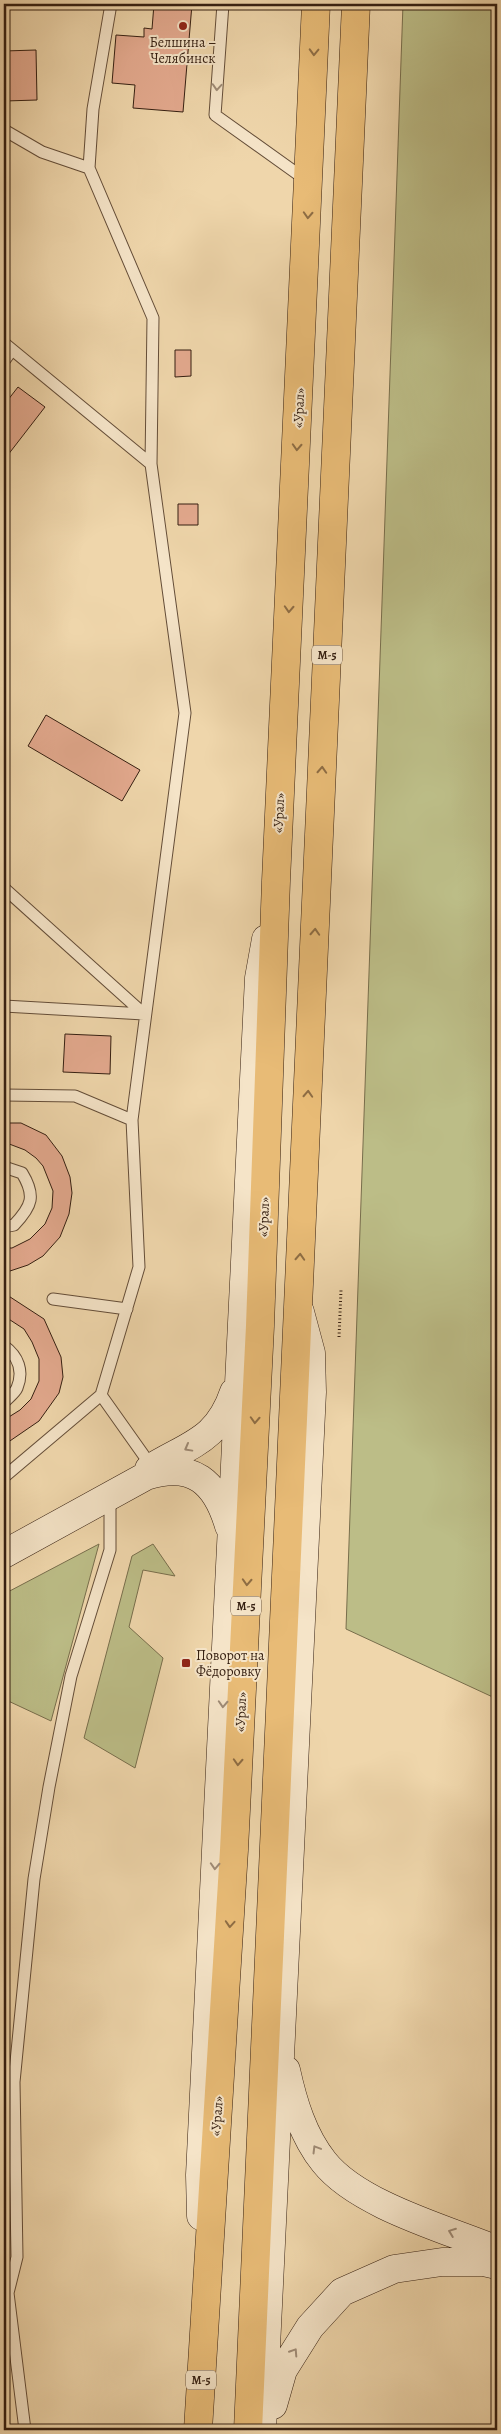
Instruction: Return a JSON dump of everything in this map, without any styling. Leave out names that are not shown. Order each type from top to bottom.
[{"type":"main road","name":"«Урал»","points":[[198,2430],[234,1850],[260,1326],[276,881],[316,4]]},
{"type":"main road","name":"М-5","points":[[248,2430],[356,4]]},
{"type":"street","points":[[204,2330],[200,2175],[258,978],[276,881]]},
{"type":"street","points":[[263,2430],[312,1392],[311,1353],[298,1306]]},
{"type":"street","points":[[110,1495],[152,1467],[193,1446],[215,1428],[227,1412],[234,1392],[241,1349]]},
{"type":"street","points":[[4,1554],[146,1476],[162,1471],[175,1470],[191,1474],[206,1482],[217,1495],[231,1533]]},
{"type":"street","points":[[280,2041],[292,2097],[304,2130],[324,2163],[356,2190],[402,2213],[497,2250]]},
{"type":"street","points":[[263,2430],[283,2370],[310,2327],[342,2292],[394,2269],[442,2262],[484,2262],[497,2265]]},
{"type":"lane","points":[[4,1477],[101,1395],[139,1267],[132,1120],[138,1082],[144,1014],[185,713],[151,464],[154,318],[89,168],[93,109],[111,4]]},
{"type":"lane","points":[[223,4],[215,115],[309,182]]},
{"type":"lane","points":[[4,130],[42,152],[89,168]]},
{"type":"lane","points":[[4,362],[8,347],[151,464]]},
{"type":"lane","points":[[4,888],[144,1014]]},
{"type":"lane","points":[[4,1006],[144,1014]]},
{"type":"lane","points":[[4,1095],[75,1096],[132,1120]]},
{"type":"lane","points":[[4,1167],[22,1173],[30,1187],[28,1210],[14,1225],[4,1227]]},
{"type":"lane","points":[[53,1299],[127,1309]]},
{"type":"lane","points":[[4,1346],[13,1352],[20,1369],[17,1389],[4,1402]]},
{"type":"lane","points":[[101,1395],[152,1467]]},
{"type":"lane","points":[[25,2430],[8,2293],[17,2257],[14,2082],[38,1851],[71,1676],[110,1550],[110,1495]]},
{"type":"path","points":[[339,1337],[341,1290]]},
{"type":"green space","points":[[403,4],[497,4],[497,1699],[346,1629]]},
{"type":"green space","points":[[99,1544],[51,1721],[4,1699],[4,1594]]},
{"type":"green space","points":[[153,1544],[175,1576],[143,1570],[129,1627],[163,1658],[135,1768],[84,1738],[132,1556]]},
{"type":"building","points":[[154,4],[192,4],[183,112],[133,108],[135,85],[112,83],[116,35],[144,37],[144,28],[152,29]]},
{"type":"building","points":[[36,50],[37,100],[5,101],[4,51]]},
{"type":"building","points":[[175,350],[191,350],[191,376],[175,377]]},
{"type":"building","points":[[18,387],[45,407],[4,460],[4,405]]},
{"type":"building","points":[[178,504],[198,504],[198,525],[178,525]]},
{"type":"building","points":[[46,715],[140,770],[122,801],[28,746]]},
{"type":"building","points":[[65,1034],[111,1036],[110,1074],[63,1072]]},
{"type":"building","points":[[4,1123],[21,1123],[46,1135],[62,1156],[70,1177],[72,1193],[69,1214],[60,1237],[43,1256],[28,1265],[4,1273],[4,1248],[12,1248],[30,1239],[45,1224],[52,1208],[53,1191],[43,1166],[36,1158],[25,1150],[4,1142]]},
{"type":"building","points":[[4,1293],[44,1319],[61,1357],[63,1377],[59,1393],[39,1421],[4,1445],[4,1420],[20,1410],[31,1399],[39,1381],[39,1359],[24,1329],[4,1316]]},
{"type":"place","name":"Белшина – Челябинск","points":[[183,26]]},
{"type":"place","name":"Поворот на Фёдоровку","points":[[186,1663]]}]
